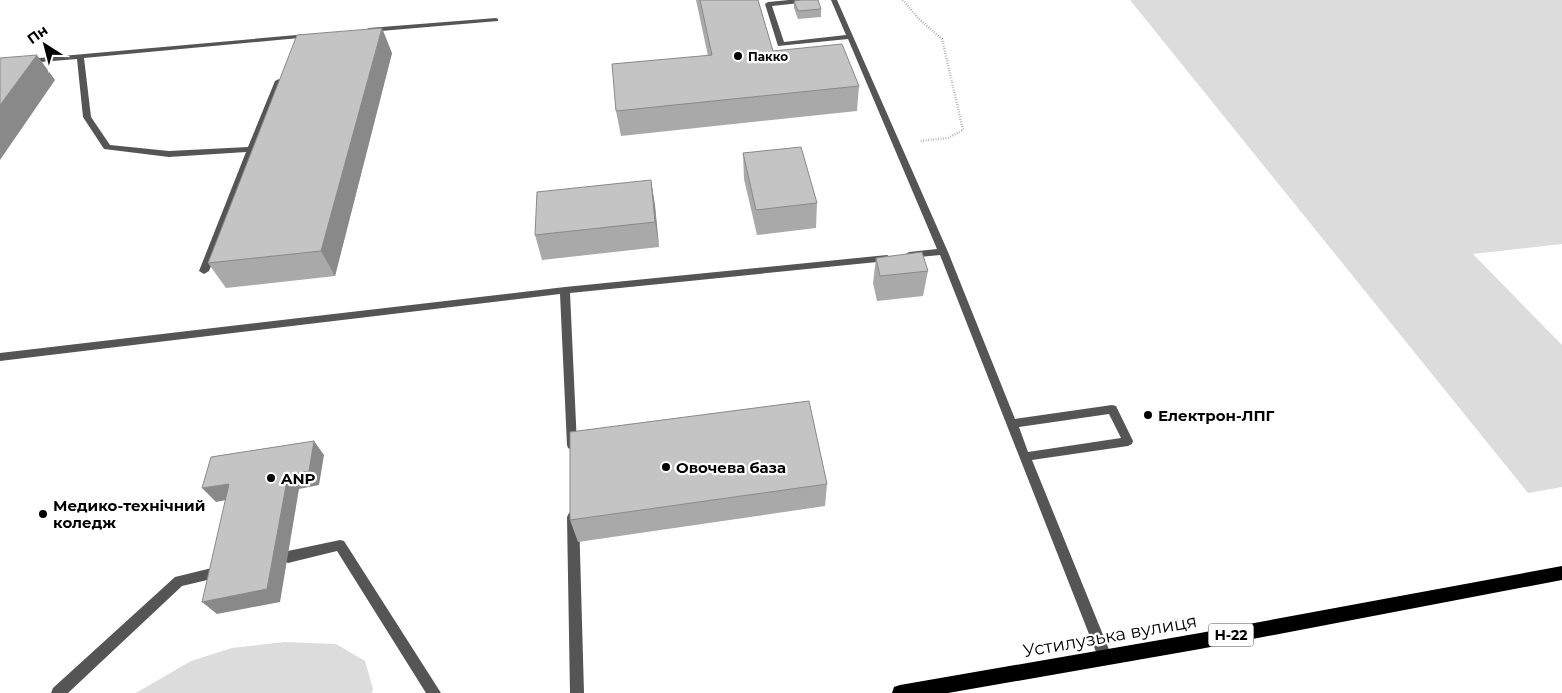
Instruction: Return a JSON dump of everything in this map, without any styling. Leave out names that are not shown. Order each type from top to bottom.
[{"type":"main road","name":"Устилузька вулиця","points":[[900,693],[918,692],[1562,573]]},
{"type":"lane","points":[[809,0],[768,4],[781,44],[850,37]]},
{"type":"lane","points":[[834,0],[943,252],[1105,658]]},
{"type":"lane","points":[[357,32],[496,20]]},
{"type":"lane","points":[[18,62],[317,35]]},
{"type":"lane","points":[[294,45],[298,37]]},
{"type":"lane","points":[[80,57],[87,118],[107,147],[169,154],[251,149]]},
{"type":"lane","points":[[204,271],[283,71]]},
{"type":"lane","points":[[0,357],[565,290],[943,252]]},
{"type":"lane","points":[[565,290],[572,460]]},
{"type":"lane","points":[[1011,424],[1112,409],[1128,441],[1024,457]]},
{"type":"lane","points":[[572,509],[577,693]]},
{"type":"lane","points":[[288,557],[340,545],[434,693]]},
{"type":"lane","points":[[58,693],[179,581],[226,571]]},
{"type":"path","points":[[896,144],[948,138],[962,130],[942,38],[919,19],[903,0]]},
{"type":"shaded area","points":[[1130,0],[1562,0],[1562,244],[1473,254],[1562,345],[1562,487],[1528,493]]},
{"type":"shaded area","points":[[284,642],[336,644],[365,661],[373,689],[372,693],[136,693],[191,661],[232,648]]},
{"type":"building","points":[[700,0],[758,0],[773,51],[842,44],[859,86],[616,111],[612,64],[712,55]]},
{"type":"building","points":[[818,0],[821,9],[798,11],[794,1]]},
{"type":"building","points":[[382,28],[321,251],[208,263],[297,35]]},
{"type":"building","points":[[37,55],[0,105],[0,58]]},
{"type":"building","points":[[801,147],[817,203],[756,210],[743,153]]},
{"type":"building","points":[[651,180],[655,222],[535,235],[537,192]]},
{"type":"building","points":[[922,252],[928,271],[880,276],[876,258]]},
{"type":"building","points":[[809,401],[827,484],[570,520],[570,432]]},
{"type":"building","points":[[314,441],[309,471],[288,475],[267,589],[202,602],[229,484],[202,488],[211,457]]},
{"type":"place","name":"Пакко","points":[[738,56]]},
{"type":"place","name":"Електрон-ЛПГ","points":[[1148,415]]},
{"type":"place","name":"Овочева база","points":[[666,467]]},
{"type":"place","name":"ANP","points":[[271,478]]},
{"type":"place","name":"Медико-технічний коледж","points":[[43,514]]}]
